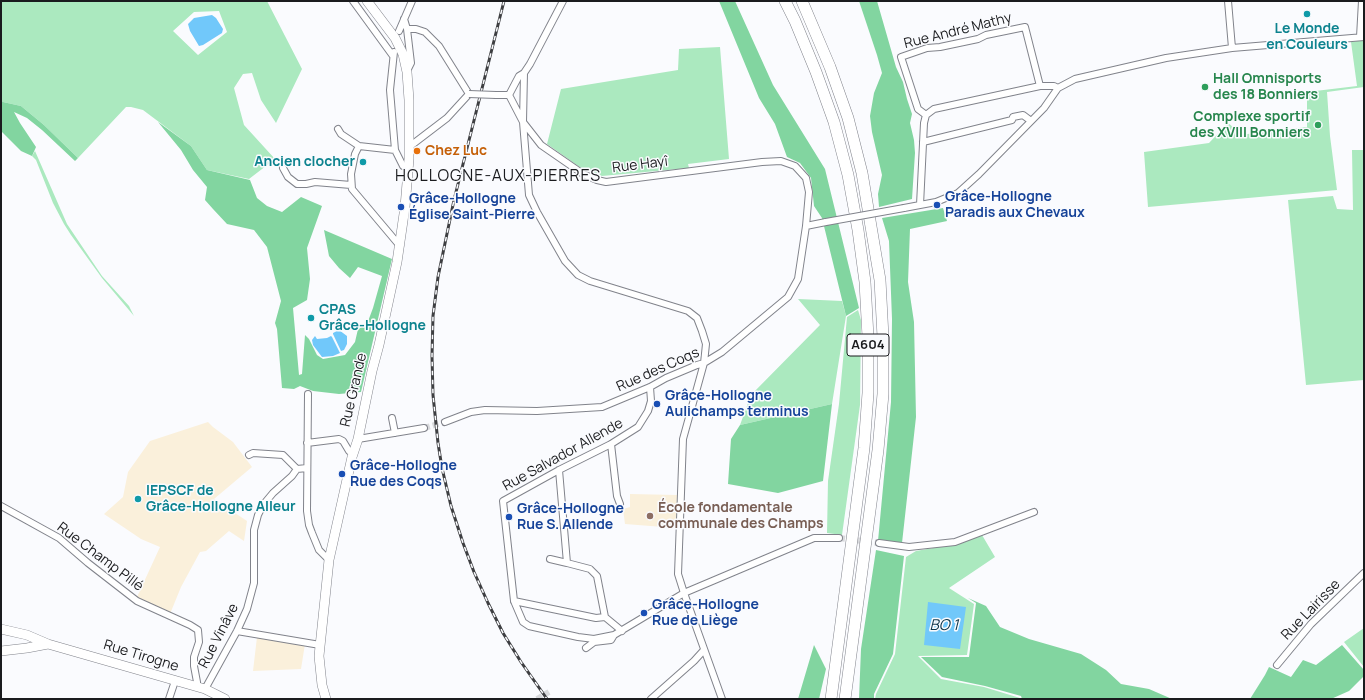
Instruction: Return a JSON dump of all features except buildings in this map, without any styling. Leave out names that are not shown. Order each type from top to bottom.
[{"type":"highway","name":"A604","points":[[785,1],[816,72],[834,122],[848,175],[858,230],[865,282],[868,337],[868,393],[863,456],[831,699]]},
{"type":"highway","name":"A604","points":[[802,1],[830,67],[848,118],[859,159],[872,227],[881,295],[883,337],[882,394],[878,450],[845,699]]},
{"type":"street","points":[[353,1],[394,54],[390,90],[395,150],[403,166],[408,168]]},
{"type":"street","name":"Rue Grande","points":[[326,699],[318,656],[329,560],[353,453],[358,439],[394,276],[400,246],[408,168],[409,146],[407,72],[403,54],[391,31],[368,1]]},
{"type":"street","points":[[399,31],[412,1]]},
{"type":"street","points":[[409,146],[447,118],[469,94],[509,95],[519,76],[524,73],[530,64],[563,1]]},
{"type":"street","points":[[1228,1],[1232,48]]},
{"type":"street","points":[[806,226],[936,202],[958,193],[979,174],[1044,108],[1058,88],[1075,79],[1161,59],[1232,48],[1362,37],[1362,1]]},
{"type":"street","points":[[404,20],[407,29],[411,63],[407,72]]},
{"type":"street","name":"Rue André Mathy","points":[[926,115],[918,109],[901,57],[927,48],[940,47],[978,39],[986,35],[1025,28],[1040,86]]},
{"type":"street","points":[[407,29],[416,29],[425,32],[439,46],[469,94]]},
{"type":"street","points":[[524,73],[523,122],[529,195],[565,261],[578,275],[590,281],[677,306],[688,311],[697,318],[702,331],[706,344],[704,363],[683,439],[678,574],[722,699]]},
{"type":"street","points":[[920,205],[924,123],[926,115],[934,109],[1040,86],[1054,86],[1058,88]]},
{"type":"street","name":"Rue Hayî","points":[[509,95],[523,122],[541,145],[583,174],[597,180],[606,182],[762,162],[781,161],[795,166],[806,178],[809,192],[806,226]]},
{"type":"street","points":[[923,142],[1012,120],[1013,117],[1023,115],[1031,121]]},
{"type":"street","points":[[338,129],[341,134],[359,146],[395,150]]},
{"type":"street","points":[[359,146],[355,154],[351,174],[352,189],[400,246]]},
{"type":"street","points":[[283,168],[288,177],[297,184],[315,182],[351,185]]},
{"type":"street","name":"Rue des Coqs","points":[[445,422],[471,412],[485,410],[537,410],[602,407],[650,387],[666,378],[704,363],[722,352],[788,297],[798,280],[806,226]]},
{"type":"street","name":"Rue Salvador Allende","points":[[614,635],[594,639],[578,637],[530,626],[523,622],[514,601],[503,502],[559,470],[611,444],[638,427],[648,411],[651,401],[650,387]]},
{"type":"street","points":[[308,394],[307,443],[302,469],[307,511],[309,525],[319,550],[329,560]]},
{"type":"street","points":[[392,418],[394,433]]},
{"type":"street","points":[[358,439],[424,428]]},
{"type":"street","points":[[307,443],[340,439],[349,451],[353,453]]},
{"type":"street","points":[[611,444],[617,496],[620,504]]},
{"type":"street","points":[[249,455],[253,453],[284,455],[302,469]]},
{"type":"street","name":"Rue Vinâve","points":[[201,688],[237,631],[247,609],[254,583],[255,521],[263,505],[273,493],[302,469]]},
{"type":"street","points":[[559,470],[567,563]]},
{"type":"street","name":"Rue Champ Pillé","points":[[1,506],[59,538],[88,563],[137,601],[198,630],[199,642],[194,657],[194,666],[197,682],[201,688]]},
{"type":"street","points":[[879,543],[908,547],[955,542],[1034,512]]},
{"type":"street","points":[[586,648],[594,642],[612,640],[614,635],[684,593],[814,538],[839,538]]},
{"type":"street","points":[[550,560],[590,569],[597,576],[605,617],[622,630]]},
{"type":"street","name":"Rue Lairisse","points":[[1277,665],[1311,624],[1364,574]]},
{"type":"street","points":[[514,601],[596,618],[605,617]]},
{"type":"street","name":"Rue Tirogne","points":[[1,628],[27,635],[48,644],[201,688],[225,699]]},
{"type":"street","points":[[237,631],[320,645]]},
{"type":"street","points":[[1,651],[48,644]]},
{"type":"street","points":[[651,699],[694,661],[704,650]]},
{"type":"street","points":[[169,699],[175,681]]},
{"type":"shaded area","points":[[208,422],[233,442],[252,467],[214,499],[247,521],[244,541],[229,531],[206,551],[200,552],[181,587],[170,614],[137,597],[160,547],[141,539],[104,514],[123,497],[128,472],[150,441]]},
{"type":"shaded area","name":"École fondamentale communale des Champs","points":[[630,494],[677,495],[676,528],[625,524],[623,509],[630,507]]},
{"type":"shaded area","points":[[257,637],[305,644],[301,669],[253,671]]},
{"type":"green space","points":[[1,1],[267,1],[302,69],[276,123],[261,100],[252,73],[243,74],[234,88],[244,125],[275,159],[249,179],[207,170],[191,146],[143,110],[126,107],[78,158],[44,125],[21,106],[3,102],[1,100]],"holes":[[[219,11],[227,32],[198,55],[173,31],[194,12]]]},
{"type":"green space","points":[[719,1],[735,1],[773,85],[825,169],[859,308],[846,316],[822,218],[814,206],[811,178],[800,163],[787,157],[775,124],[759,98]]},
{"type":"green space","points":[[859,1],[877,1],[896,67],[903,82],[912,114],[910,123],[915,153],[912,199],[879,207],[878,194],[882,175],[872,132],[870,116],[874,93],[882,73]]},
{"type":"green space","name":"Complexe sportif des XVIII Bonniers","points":[[1364,40],[1364,87],[1327,92],[1330,136],[1337,190],[1148,207],[1144,152],[1209,143],[1228,123],[1238,131],[1239,135],[1307,127],[1307,92],[1357,86],[1351,42]]},
{"type":"green space","points":[[720,47],[729,159],[688,164],[689,168],[602,176],[581,168],[547,144],[561,89],[678,70],[679,49]]},
{"type":"green space","points":[[1,100],[3,102],[21,106],[44,125],[78,158],[75,161],[42,130],[27,118],[14,112],[36,147],[32,156],[21,151],[1,131]]},
{"type":"green space","points":[[158,122],[191,146],[207,170],[250,180],[257,198],[267,206],[282,212],[301,197],[322,206],[307,248],[310,279],[307,300],[293,308],[299,375],[302,374],[305,335],[309,339],[317,355],[323,359],[345,355],[355,342],[358,329],[367,324],[382,276],[358,267],[350,278],[329,256],[324,230],[392,259],[361,392],[339,394],[313,391],[300,386],[294,389],[282,388],[277,329],[275,323],[281,301],[267,247],[254,230],[227,224],[205,200],[207,187],[193,170],[181,150]]},
{"type":"green space","points":[[1352,150],[1364,150],[1364,380],[1306,385],[1288,200],[1333,196],[1337,209],[1353,210]]},
{"type":"green space","points":[[35,151],[67,224],[102,276],[129,306],[134,316],[102,278],[64,224],[53,203],[36,160],[32,156]]},
{"type":"green space","points":[[943,208],[947,221],[910,229],[908,282],[914,322],[916,417],[902,543],[878,541],[891,402],[892,319],[889,241],[882,218]]},
{"type":"green space","points":[[798,299],[842,301],[846,316],[832,404],[740,425],[751,395],[820,325]]},
{"type":"green space","points":[[858,310],[861,320],[860,405],[842,535],[827,533],[828,481],[839,404],[847,317]]},
{"type":"green space","points":[[832,404],[823,481],[778,493],[728,484],[731,439],[740,425]]},
{"type":"green space","points":[[982,535],[995,557],[949,588],[974,604],[967,655],[918,656],[941,679],[984,687],[1020,699],[875,699],[895,654],[906,557],[916,551],[956,544]]},
{"type":"green space","points":[[876,550],[904,556],[893,654],[874,694],[874,699],[859,699],[861,649]]},
{"type":"green space","points":[[968,598],[986,606],[1000,627],[1029,639],[1081,654],[1106,670],[1121,684],[1149,689],[1172,699],[1022,699],[1021,696],[985,686],[942,677],[921,657],[969,657],[976,603]]},
{"type":"green space","points":[[1364,628],[1364,667],[1344,642]]},
{"type":"green space","points":[[814,645],[826,669],[819,699],[798,699]]},
{"type":"green space","points":[[1342,645],[1364,670],[1364,676],[1349,691],[1331,699],[1250,699],[1269,667],[1291,677],[1303,660],[1316,665]]},
{"type":"water","points":[[212,15],[216,18],[223,29],[222,33],[199,46],[190,31],[188,24],[194,18]]},
{"type":"water","points":[[339,330],[347,336],[347,344],[344,350],[341,351],[333,334]]},
{"type":"water","points":[[315,336],[317,339],[331,336],[340,353],[333,356],[322,357],[313,345],[312,340]]},
{"type":"water","name":"BO 1","points":[[928,602],[966,607],[960,649],[924,645]]},
{"type":"tunnel","points":[[424,428],[445,422]]},
{"type":"tunnel","points":[[839,538],[879,543]]},
{"type":"tunnel","points":[[537,699],[549,692]]},
{"type":"railway","points":[[504,1],[454,200],[438,277],[433,316],[433,395],[442,468],[451,506],[463,543],[474,572],[503,633],[547,699]]},
{"type":"place","name":"Le Monde en Couleurs","points":[[1307,14]]},
{"type":"place","name":"Hall Omnisports des 18 Bonniers","points":[[1205,87]]},
{"type":"place","name":"Complexe sportif des XVIII Bonniers","points":[[1318,125]]},
{"type":"place","name":"Chez Luc","points":[[417,151]]},
{"type":"place","name":"Ancien clocher","points":[[363,162]]},
{"type":"place","name":"Grâce-Hollogne Paradis aux Chevaux","points":[[937,205]]},
{"type":"place","name":"Grâce-Hollogne Église Saint-Pierre","points":[[401,207]]},
{"type":"place","name":"CPAS Grâce-Hollogne","points":[[311,318]]},
{"type":"place","name":"Grâce-Hollogne Aulichamps terminus","points":[[657,404]]},
{"type":"place","name":"Grâce-Hollogne Rue des Coqs","points":[[342,474]]},
{"type":"place","name":"IEPSCF de Grâce-Hollogne Alleur","points":[[138,499]]},
{"type":"place","name":"École fondamentale communale des Champs","points":[[650,516]]},
{"type":"place","name":"Grâce-Hollogne Rue S. Allende","points":[[509,517]]},
{"type":"place","name":"Grâce-Hollogne Rue de Liège","points":[[644,613]]},
{"type":"district","name":"HOLLOGNE-AUX-PIERRES","points":[[498,177]]}]
